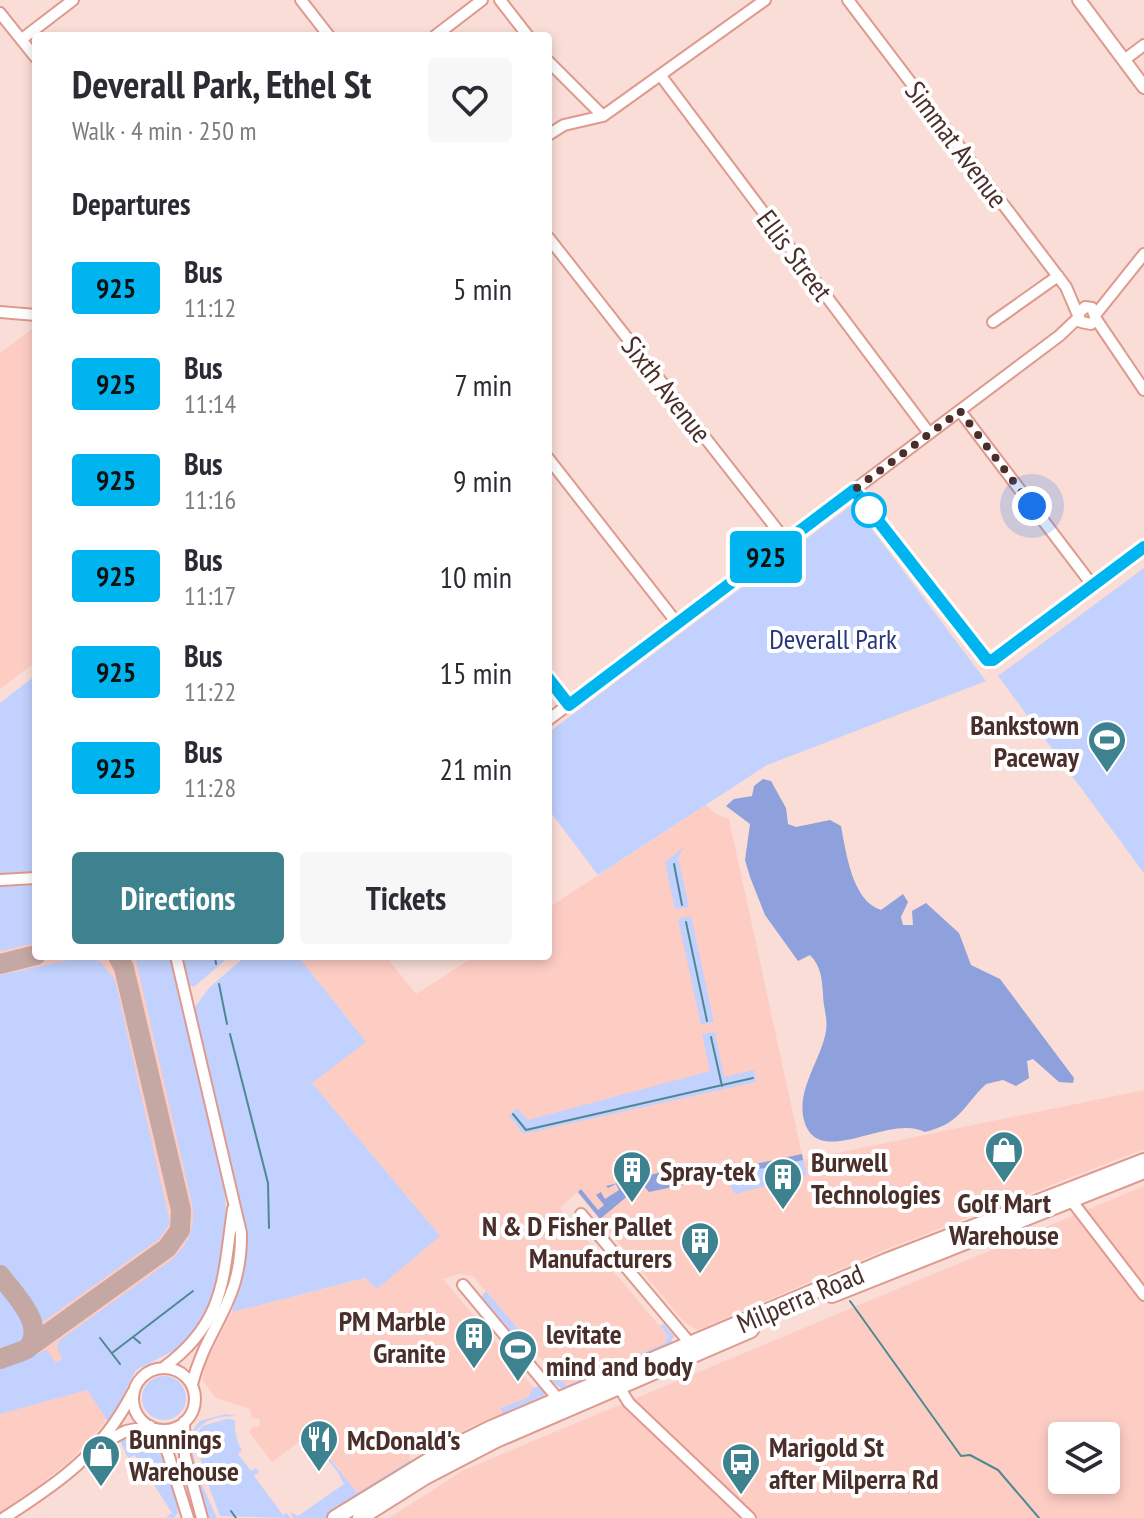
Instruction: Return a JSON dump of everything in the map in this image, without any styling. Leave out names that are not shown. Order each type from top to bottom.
[{"type":"highway","name":"Milperra Road","points":[[695,1349],[886,1261],[1144,1161]]},
{"type":"highway","name":"Milperra Road","points":[[360,1518],[457,1459],[616,1382],[1144,1171]]},
{"type":"highway","name":"Milperra Road","points":[[335,1518],[460,1443],[558,1399],[616,1382]]},
{"type":"main road","points":[[1079,0],[1144,87]]},
{"type":"street","points":[[22,39],[73,0]]},
{"type":"street","points":[[301,0],[326,32]]},
{"type":"street","points":[[440,32],[482,0]]},
{"type":"street","points":[[496,0],[524,32]]},
{"type":"street","points":[[552,132],[564,125],[603,116],[765,0]]},
{"type":"street","name":"Simmat Avenue","points":[[848,0],[1144,390]]},
{"type":"street","points":[[0,13],[32,53]]},
{"type":"street","points":[[1124,60],[1144,45]]},
{"type":"street","points":[[552,65],[603,116]]},
{"type":"street","name":"Ellis Street","points":[[661,76],[929,433]]},
{"type":"street","name":"Sixth Avenue","points":[[552,242],[786,541]]},
{"type":"street","points":[[552,717],[1088,316],[1144,254]]},
{"type":"street","points":[[993,322],[1058,276]]},
{"type":"street","points":[[0,312],[32,315]]},
{"type":"street","points":[[960,411],[1093,586]]},
{"type":"street","points":[[552,463],[677,623]]},
{"type":"street","points":[[854,490],[981,655],[993,660],[1144,547]]},
{"type":"street","points":[[552,683],[569,705]]},
{"type":"street","points":[[0,880],[32,878]]},
{"type":"street","points":[[99,1445],[126,1431],[153,1427],[171,1429],[184,1422],[194,1405],[192,1384],[199,1359],[224,1317],[236,1282],[241,1233],[177,960]]},
{"type":"street","points":[[1071,1200],[1144,1295]]},
{"type":"street","points":[[4,1518],[67,1477],[99,1445],[146,1373],[163,1368],[190,1346],[218,1297],[229,1262],[234,1205]]},
{"type":"street","points":[[581,1214],[695,1349]]},
{"type":"street","points":[[463,1285],[558,1399]]},
{"type":"street","points":[[163,1368],[180,1372],[192,1384]]},
{"type":"street","points":[[616,1382],[629,1403],[750,1518]]},
{"type":"street","points":[[136,1387],[137,1414],[153,1427],[165,1444],[188,1518]]},
{"type":"street","points":[[184,1422],[185,1456],[202,1518]]},
{"type":"shaded area","points":[[32,329],[32,665],[0,689],[0,353]]},
{"type":"shaded area","points":[[763,779],[771,781],[786,808],[788,824],[796,827],[830,820],[841,826],[852,874],[863,897],[871,905],[881,910],[903,894],[908,902],[901,917],[903,925],[913,925],[912,911],[926,903],[959,933],[971,965],[1000,979],[1074,1078],[1073,1083],[1059,1082],[1033,1059],[1027,1061],[1029,1078],[1016,1086],[1003,1080],[986,1084],[954,1119],[937,1128],[925,1132],[910,1128],[893,1129],[839,1141],[823,1141],[811,1134],[802,1109],[806,1086],[826,1031],[820,973],[810,955],[798,961],[765,915],[745,860],[750,824],[726,806],[734,799],[752,796],[754,786]]},
{"type":"shaded area","points":[[706,805],[716,814],[729,819],[803,1160],[1144,1090],[1144,1149],[882,1251],[698,1330],[684,1322],[577,1192],[560,1208],[667,1335],[666,1343],[563,1386],[473,1276],[459,1274],[443,1279],[535,1389],[534,1401],[474,1425],[421,1453],[417,1448],[409,1454],[410,1460],[357,1493],[311,1433],[272,1462],[249,1432],[253,1426],[259,1427],[260,1419],[251,1418],[250,1409],[216,1398],[203,1381],[204,1366],[232,1312],[366,1278],[440,1236],[311,1082],[366,1042],[301,960],[388,960],[416,994],[469,960],[552,960],[552,905]]},
{"type":"shaded area","points":[[0,908],[32,911],[32,960],[155,960],[213,1204],[199,1258],[42,1375],[0,1389]]},
{"type":"shaded area","points":[[802,1154],[803,1160],[649,1192],[642,1184],[600,1219],[578,1192],[581,1189],[598,1210],[604,1205],[596,1195],[601,1192],[605,1199],[619,1190],[616,1184],[606,1186],[674,1169],[675,1174],[685,1172],[684,1165],[689,1178]]},
{"type":"shaded area","points":[[1144,1186],[1144,1518],[389,1518],[464,1470]]},
{"type":"shaded area","points":[[87,1390],[106,1418],[102,1426],[69,1462],[46,1479],[46,1485],[0,1514],[0,1414]]},
{"type":"green space","name":"Deverall Park","points":[[853,504],[986,681],[767,765],[598,875],[552,814],[552,730]]},
{"type":"green space","name":"Bankstown Paceway","points":[[1144,568],[1144,873],[998,676]]},
{"type":"green space","points":[[32,678],[32,873],[0,875],[0,703]]},
{"type":"green space","points":[[684,847],[678,858],[689,907],[675,909],[665,862]]},
{"type":"green space","points":[[32,882],[32,944],[0,951],[0,885]]},
{"type":"green space","points":[[691,916],[714,1022],[701,1025],[678,919]]},
{"type":"green space","points":[[68,960],[96,960],[115,980],[170,1223],[159,1239],[41,1323],[0,1264],[0,975]]},
{"type":"green space","points":[[136,960],[172,960],[225,1186],[226,1248],[213,1298],[198,1329],[177,1349],[136,1370],[109,1423],[87,1390],[0,1414],[0,1367],[47,1350],[56,1363],[62,1359],[57,1347],[60,1340],[170,1261],[181,1249],[191,1231],[193,1208]]},
{"type":"green space","points":[[182,960],[225,960],[194,987],[188,984]]},
{"type":"green space","points":[[241,960],[301,960],[366,1042],[312,1083],[440,1236],[377,1289],[365,1278],[232,1312],[245,1261],[243,1222],[194,1008],[210,987]]},
{"type":"green space","points":[[715,1032],[724,1077],[754,1070],[756,1082],[523,1134],[509,1115],[517,1108],[528,1120],[710,1071],[702,1034]]},
{"type":"green space","points":[[803,1158],[807,1175],[735,1194],[725,1176]]},
{"type":"green space","points":[[0,1285],[28,1328],[23,1341],[11,1348],[0,1347]]},
{"type":"green space","points":[[486,1291],[528,1341],[522,1346],[481,1297]]},
{"type":"green space","points":[[664,1324],[674,1336],[669,1346],[564,1391],[552,1381],[555,1377],[567,1385],[665,1343],[668,1336],[660,1326]]},
{"type":"green space","points":[[164,1376],[180,1382],[186,1398],[180,1414],[164,1420],[148,1414],[142,1398],[148,1382]]},
{"type":"green space","points":[[540,1385],[545,1393],[543,1399],[503,1417],[501,1408],[529,1397],[532,1389]]},
{"type":"green space","points":[[226,1414],[236,1416],[214,1419],[201,1426],[194,1437],[196,1468],[217,1518],[207,1518],[191,1468],[190,1442],[200,1421]]},
{"type":"green space","points":[[227,1419],[235,1420],[242,1450],[238,1454],[251,1471],[256,1468],[259,1472],[254,1476],[283,1515],[287,1513],[291,1518],[220,1516],[204,1473],[196,1436],[202,1426]]},
{"type":"green space","points":[[310,1433],[357,1493],[410,1460],[412,1464],[325,1518],[293,1518],[290,1512],[298,1516],[344,1484],[309,1438]]},
{"type":"green space","points":[[130,1434],[153,1443],[167,1463],[177,1501],[178,1513],[174,1518],[166,1517],[172,1513],[135,1455],[128,1458],[119,1438]]},
{"type":"waterway","points":[[674,864],[682,905]]},
{"type":"waterway","points":[[686,922],[707,1021]]},
{"type":"waterway","points":[[216,960],[216,964]]},
{"type":"waterway","points":[[219,984],[227,1024]]},
{"type":"waterway","points":[[230,1034],[268,1183],[269,1228]]},
{"type":"waterway","points":[[711,1037],[722,1086]]},
{"type":"waterway","points":[[513,1114],[526,1130],[753,1078]]},
{"type":"waterway","points":[[112,1353],[193,1291]]},
{"type":"waterway","points":[[850,1301],[961,1456],[970,1455],[998,1470],[1039,1518]]},
{"type":"waterway","points":[[133,1337],[140,1343]]},
{"type":"waterway","points":[[100,1338],[120,1364]]},
{"type":"waterway","points":[[231,1511],[236,1518]]},
{"type":"taxiway","points":[[0,964],[32,956]]},
{"type":"taxiway","points":[[0,1359],[25,1350],[167,1248],[180,1230],[181,1210],[120,960]]},
{"type":"taxiway","points":[[0,1275],[31,1320],[34,1330],[27,1349]]},
{"type":"bus line","name":"925","points":[[552,683],[569,705],[854,490],[984,659],[991,661],[1144,547]]},
{"type":"place","name":"Bankstown Paceway","points":[[1107,774]]},
{"type":"place","name":"Golf Mart Warehouse","points":[[1004,1184]]},
{"type":"place","name":"Spray-tek","points":[[632,1204]]},
{"type":"place","name":"Burwell Technologies","points":[[783,1211]]},
{"type":"place","name":"N & D Fisher Pallet Manufacturers","points":[[700,1275]]},
{"type":"place","name":"PM Marble Granite","points":[[474,1370]]},
{"type":"place","name":"levitate mind and body","points":[[518,1383]]},
{"type":"place","name":"McDonald's","points":[[319,1473]]},
{"type":"place","name":"Bunnings Warehouse","points":[[101,1488]]},
{"type":"place","name":"Marigold St after Milperra Rd","points":[[741,1496]]},
{"type":"route","points":[[869,510],[854,490],[960,411],[1032,506]]}]
